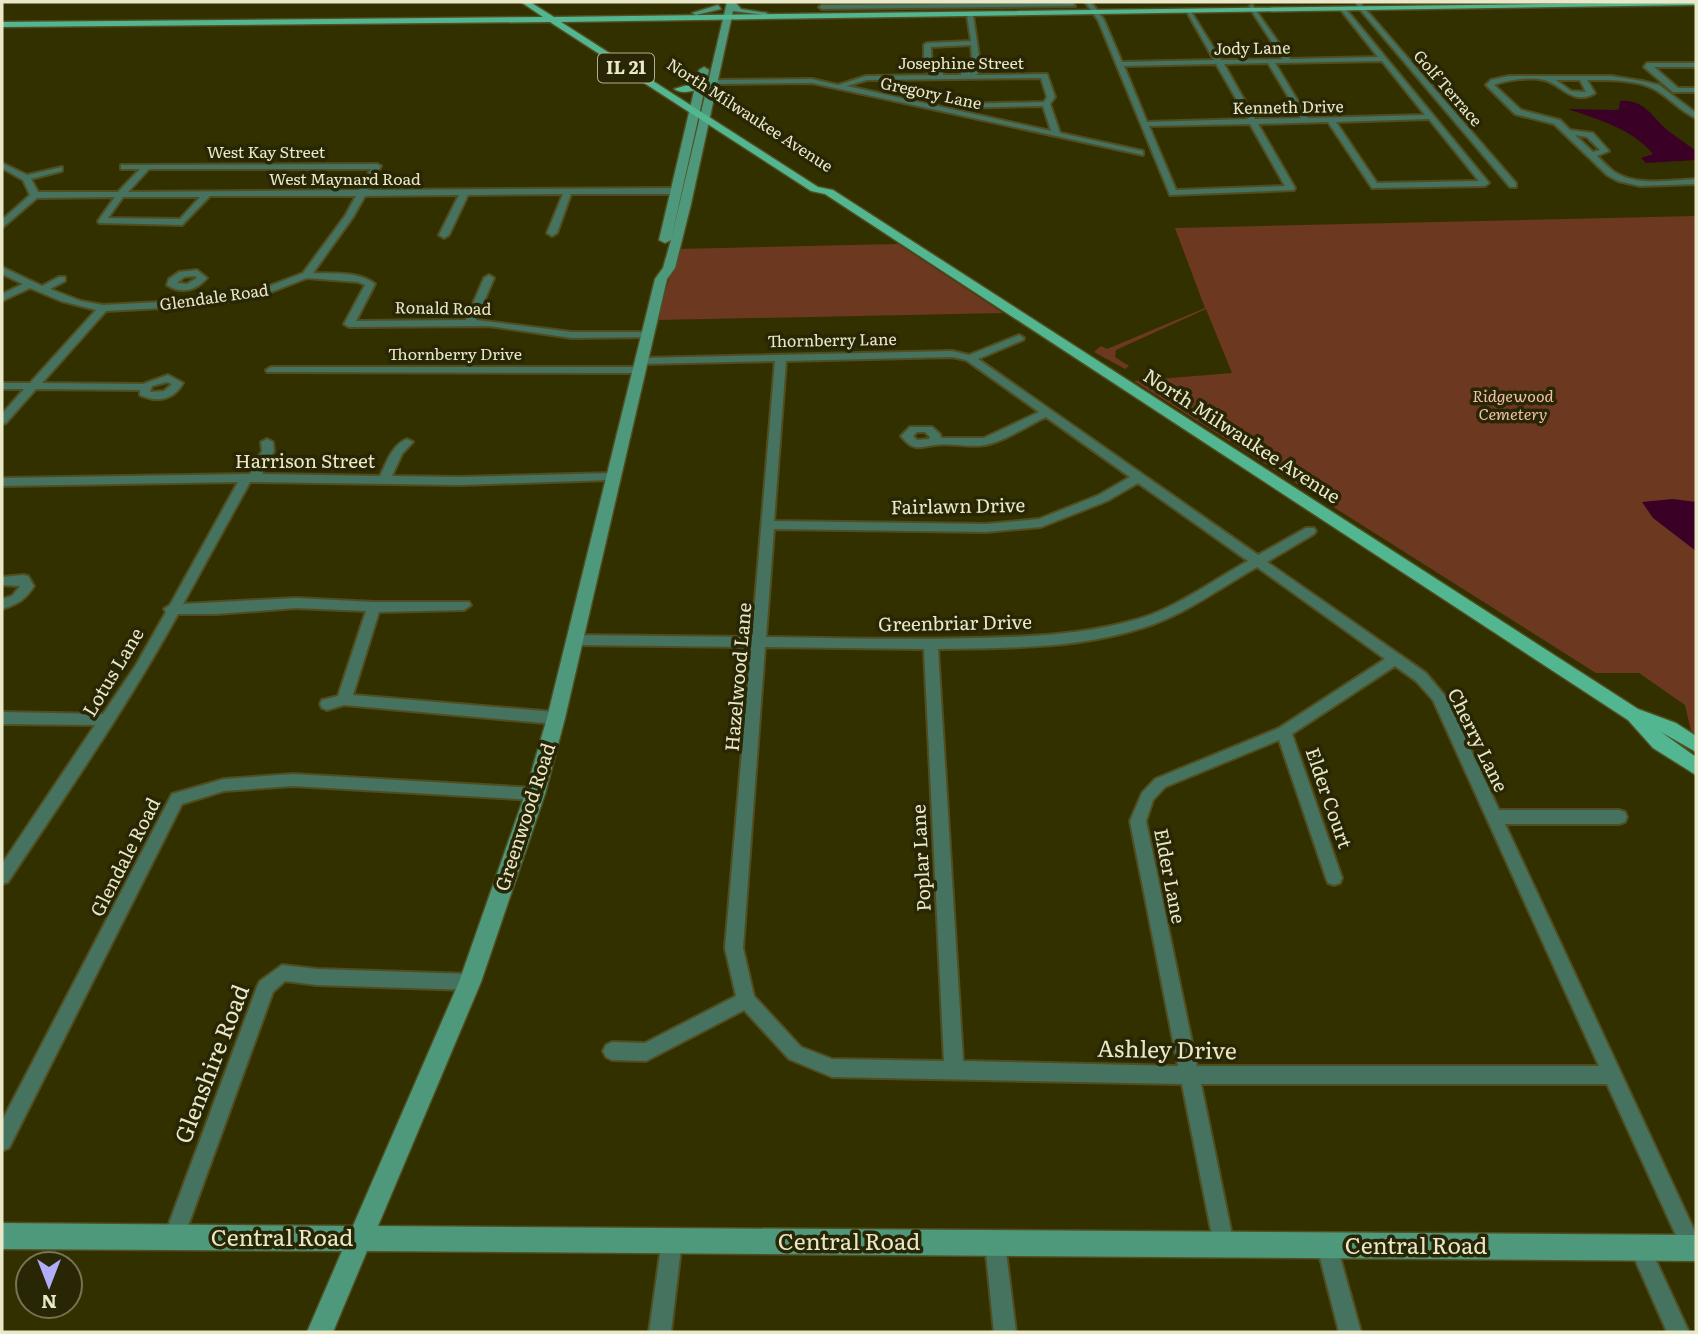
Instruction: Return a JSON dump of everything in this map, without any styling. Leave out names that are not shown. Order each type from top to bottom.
[{"type":"main road","name":"North Milwaukee Avenue","points":[[526,2],[828,185],[829,192]]},
{"type":"main road","points":[[515,15],[526,11],[526,2]]},
{"type":"main road","name":"North Milwaukee Avenue","points":[[543,2],[679,89],[695,106]]},
{"type":"main road","points":[[731,2],[736,10],[764,13]]},
{"type":"main road","points":[[661,279],[669,268],[731,2]]},
{"type":"main road","points":[[567,17],[718,10],[727,19],[907,9],[970,15],[1093,8],[1190,12],[1568,2]]},
{"type":"main road","points":[[727,19],[764,13],[907,9],[1343,9],[1696,3]]},
{"type":"main road","points":[[2,23],[567,17],[718,10]]},
{"type":"main road","points":[[713,30],[718,10]]},
{"type":"main road","points":[[2,23],[515,15],[548,17]]},
{"type":"main road","points":[[661,279],[659,269],[675,191],[706,62]]},
{"type":"main road","points":[[679,89],[695,88],[701,84]]},
{"type":"main road","name":"North Milwaukee Avenue","points":[[707,113],[724,132],[815,190],[829,192],[1632,714]]},
{"type":"main road","points":[[701,138],[710,133],[724,132]]},
{"type":"main road","name":"Greenwood Road","points":[[320,1332],[470,982],[534,794],[556,718],[661,279]]},
{"type":"main road","points":[[1632,714],[1670,728],[1696,745]]},
{"type":"main road","points":[[1632,714],[1660,743],[1696,767]]},
{"type":"main road","name":"Central Road","points":[[2,1236],[1694,1248]]},
{"type":"street","points":[[822,7],[907,9],[1073,5]]},
{"type":"street","name":"Golf Terrace","points":[[1361,7],[1513,185]]},
{"type":"street","points":[[1093,8],[1121,64],[1173,193],[1291,188],[1190,12]]},
{"type":"street","points":[[1252,9],[1288,61]]},
{"type":"street","points":[[1330,119],[1375,186],[1485,183],[1343,9]]},
{"type":"street","points":[[970,15],[976,37],[973,43],[976,72],[929,73],[927,45],[973,43]]},
{"type":"street","name":"Jody Lane","points":[[1121,64],[1384,59]]},
{"type":"street","points":[[1270,61],[1306,120]]},
{"type":"street","points":[[1696,65],[1647,65],[1676,90],[1696,90]]},
{"type":"street","name":"Josephine Street","points":[[838,87],[855,79],[866,78],[1044,76],[1051,97],[1046,104]]},
{"type":"street","points":[[1696,115],[1656,87],[1642,83],[1582,78],[1509,78],[1490,85],[1518,112],[1557,122],[1610,173],[1621,179],[1640,183],[1696,181]]},
{"type":"street","points":[[1548,78],[1569,93],[1591,93],[1582,78]]},
{"type":"street","name":"Gregory Lane","points":[[713,82],[810,81],[1140,153]]},
{"type":"street","points":[[934,107],[1046,104],[1056,134]]},
{"type":"street","points":[[1685,105],[1696,106]]},
{"type":"street","name":"Kenneth Drive","points":[[1145,124],[1432,117]]},
{"type":"street","points":[[1570,132],[1590,135],[1605,151],[1592,155]]},
{"type":"street","points":[[2,165],[26,178],[34,195],[2,225]]},
{"type":"street","name":"West Kay Street","points":[[124,167],[377,166],[362,193]]},
{"type":"street","points":[[147,167],[122,193],[102,221],[182,222],[208,193]]},
{"type":"street","points":[[2,173],[12,169]]},
{"type":"street","points":[[26,178],[59,169]]},
{"type":"street","name":"West Maynard Road","points":[[34,195],[675,191]]},
{"type":"street","points":[[444,235],[465,192]]},
{"type":"street","points":[[552,233],[568,192]]},
{"type":"street","name":"Glendale Road","points":[[2,270],[90,307],[174,305],[256,295],[306,275],[349,217],[362,193]]},
{"type":"street","name":"Ronald Road","points":[[306,275],[360,279],[370,285],[349,324],[489,323],[572,335],[648,335]]},
{"type":"street","points":[[470,323],[489,278]]},
{"type":"street","points":[[44,289],[62,279]]},
{"type":"street","points":[[2,298],[30,284]]},
{"type":"street","points":[[174,305],[183,287]]},
{"type":"street","points":[[2,421],[103,308]]},
{"type":"street","name":"Thornberry Lane","points":[[641,365],[781,357],[953,354],[970,358],[1019,338]]},
{"type":"street","name":"Hazelwood Lane","points":[[746,1000],[734,948],[761,640],[781,357]]},
{"type":"street","name":"Cherry Lane","points":[[970,358],[1421,677],[1439,697],[1694,1248]]},
{"type":"street","name":"Thornberry Drive","points":[[271,370],[641,365]]},
{"type":"street","points":[[2,386],[144,387]]},
{"type":"street","points":[[934,441],[986,441],[1046,413]]},
{"type":"street","name":"Lotus Lane","points":[[2,877],[141,669],[171,609],[268,451],[267,442]]},
{"type":"street","points":[[385,479],[397,453],[407,442]]},
{"type":"street","name":"Harrison Street","points":[[2,482],[250,478],[460,481],[609,476]]},
{"type":"street","name":"Fairlawn Drive","points":[[769,525],[986,528],[1029,525],[1041,523],[1103,498],[1137,478]]},
{"type":"street","name":"Greenbriar Drive","points":[[575,640],[931,644],[1035,642],[1106,632],[1140,624],[1178,607],[1310,531]]},
{"type":"street","points":[[2,581],[18,578],[23,579],[27,586],[17,598],[2,604]]},
{"type":"street","points":[[171,609],[216,609],[296,603],[374,607],[464,605]]},
{"type":"street","points":[[344,700],[374,607]]},
{"type":"street","name":"Poplar Lane","points":[[931,644],[954,1070]]},
{"type":"street","name":"Elder Lane","points":[[1224,1245],[1138,821],[1147,797],[1160,783],[1284,732],[1395,659]]},
{"type":"street","points":[[327,704],[344,700],[556,718]]},
{"type":"street","points":[[2,718],[108,720]]},
{"type":"street","name":"Elder Court","points":[[1284,732],[1334,878]]},
{"type":"street","name":"Glendale Road","points":[[2,1141],[177,799],[224,785],[293,780],[534,794]]},
{"type":"street","points":[[1494,817],[1619,817]]},
{"type":"street","name":"Glenshire Road","points":[[174,1237],[266,987],[282,972],[317,977],[470,982]]},
{"type":"street","points":[[612,1051],[646,1052],[746,1000]]},
{"type":"street","name":"Ashley Drive","points":[[746,1000],[795,1053],[832,1068],[1188,1075],[1612,1075]]},
{"type":"street","points":[[660,1332],[672,1240]]},
{"type":"street","points":[[995,1243],[1005,1332]]},
{"type":"street","points":[[1327,1246],[1350,1332]]},
{"type":"street","points":[[1640,1248],[1678,1332]]},
{"type":"green space","name":"Ridgewood Cemetery","points":[[1696,216],[1696,737],[1692,735],[1685,705],[1639,673],[1596,673],[1134,381],[1232,373],[1206,309],[1116,350],[1115,357],[1129,366],[1125,369],[1094,352],[1101,346],[1107,349],[1205,308],[1175,228]]},
{"type":"green space","points":[[898,244],[1003,313],[657,320],[678,249]]},
{"type":"shaded area","points":[[1620,101],[1635,102],[1646,108],[1669,131],[1696,151],[1696,160],[1646,163],[1641,158],[1653,154],[1625,131],[1568,109],[1616,110],[1619,109]]},
{"type":"shaded area","points":[[1673,499],[1696,502],[1696,551],[1653,518],[1642,502]]}]
